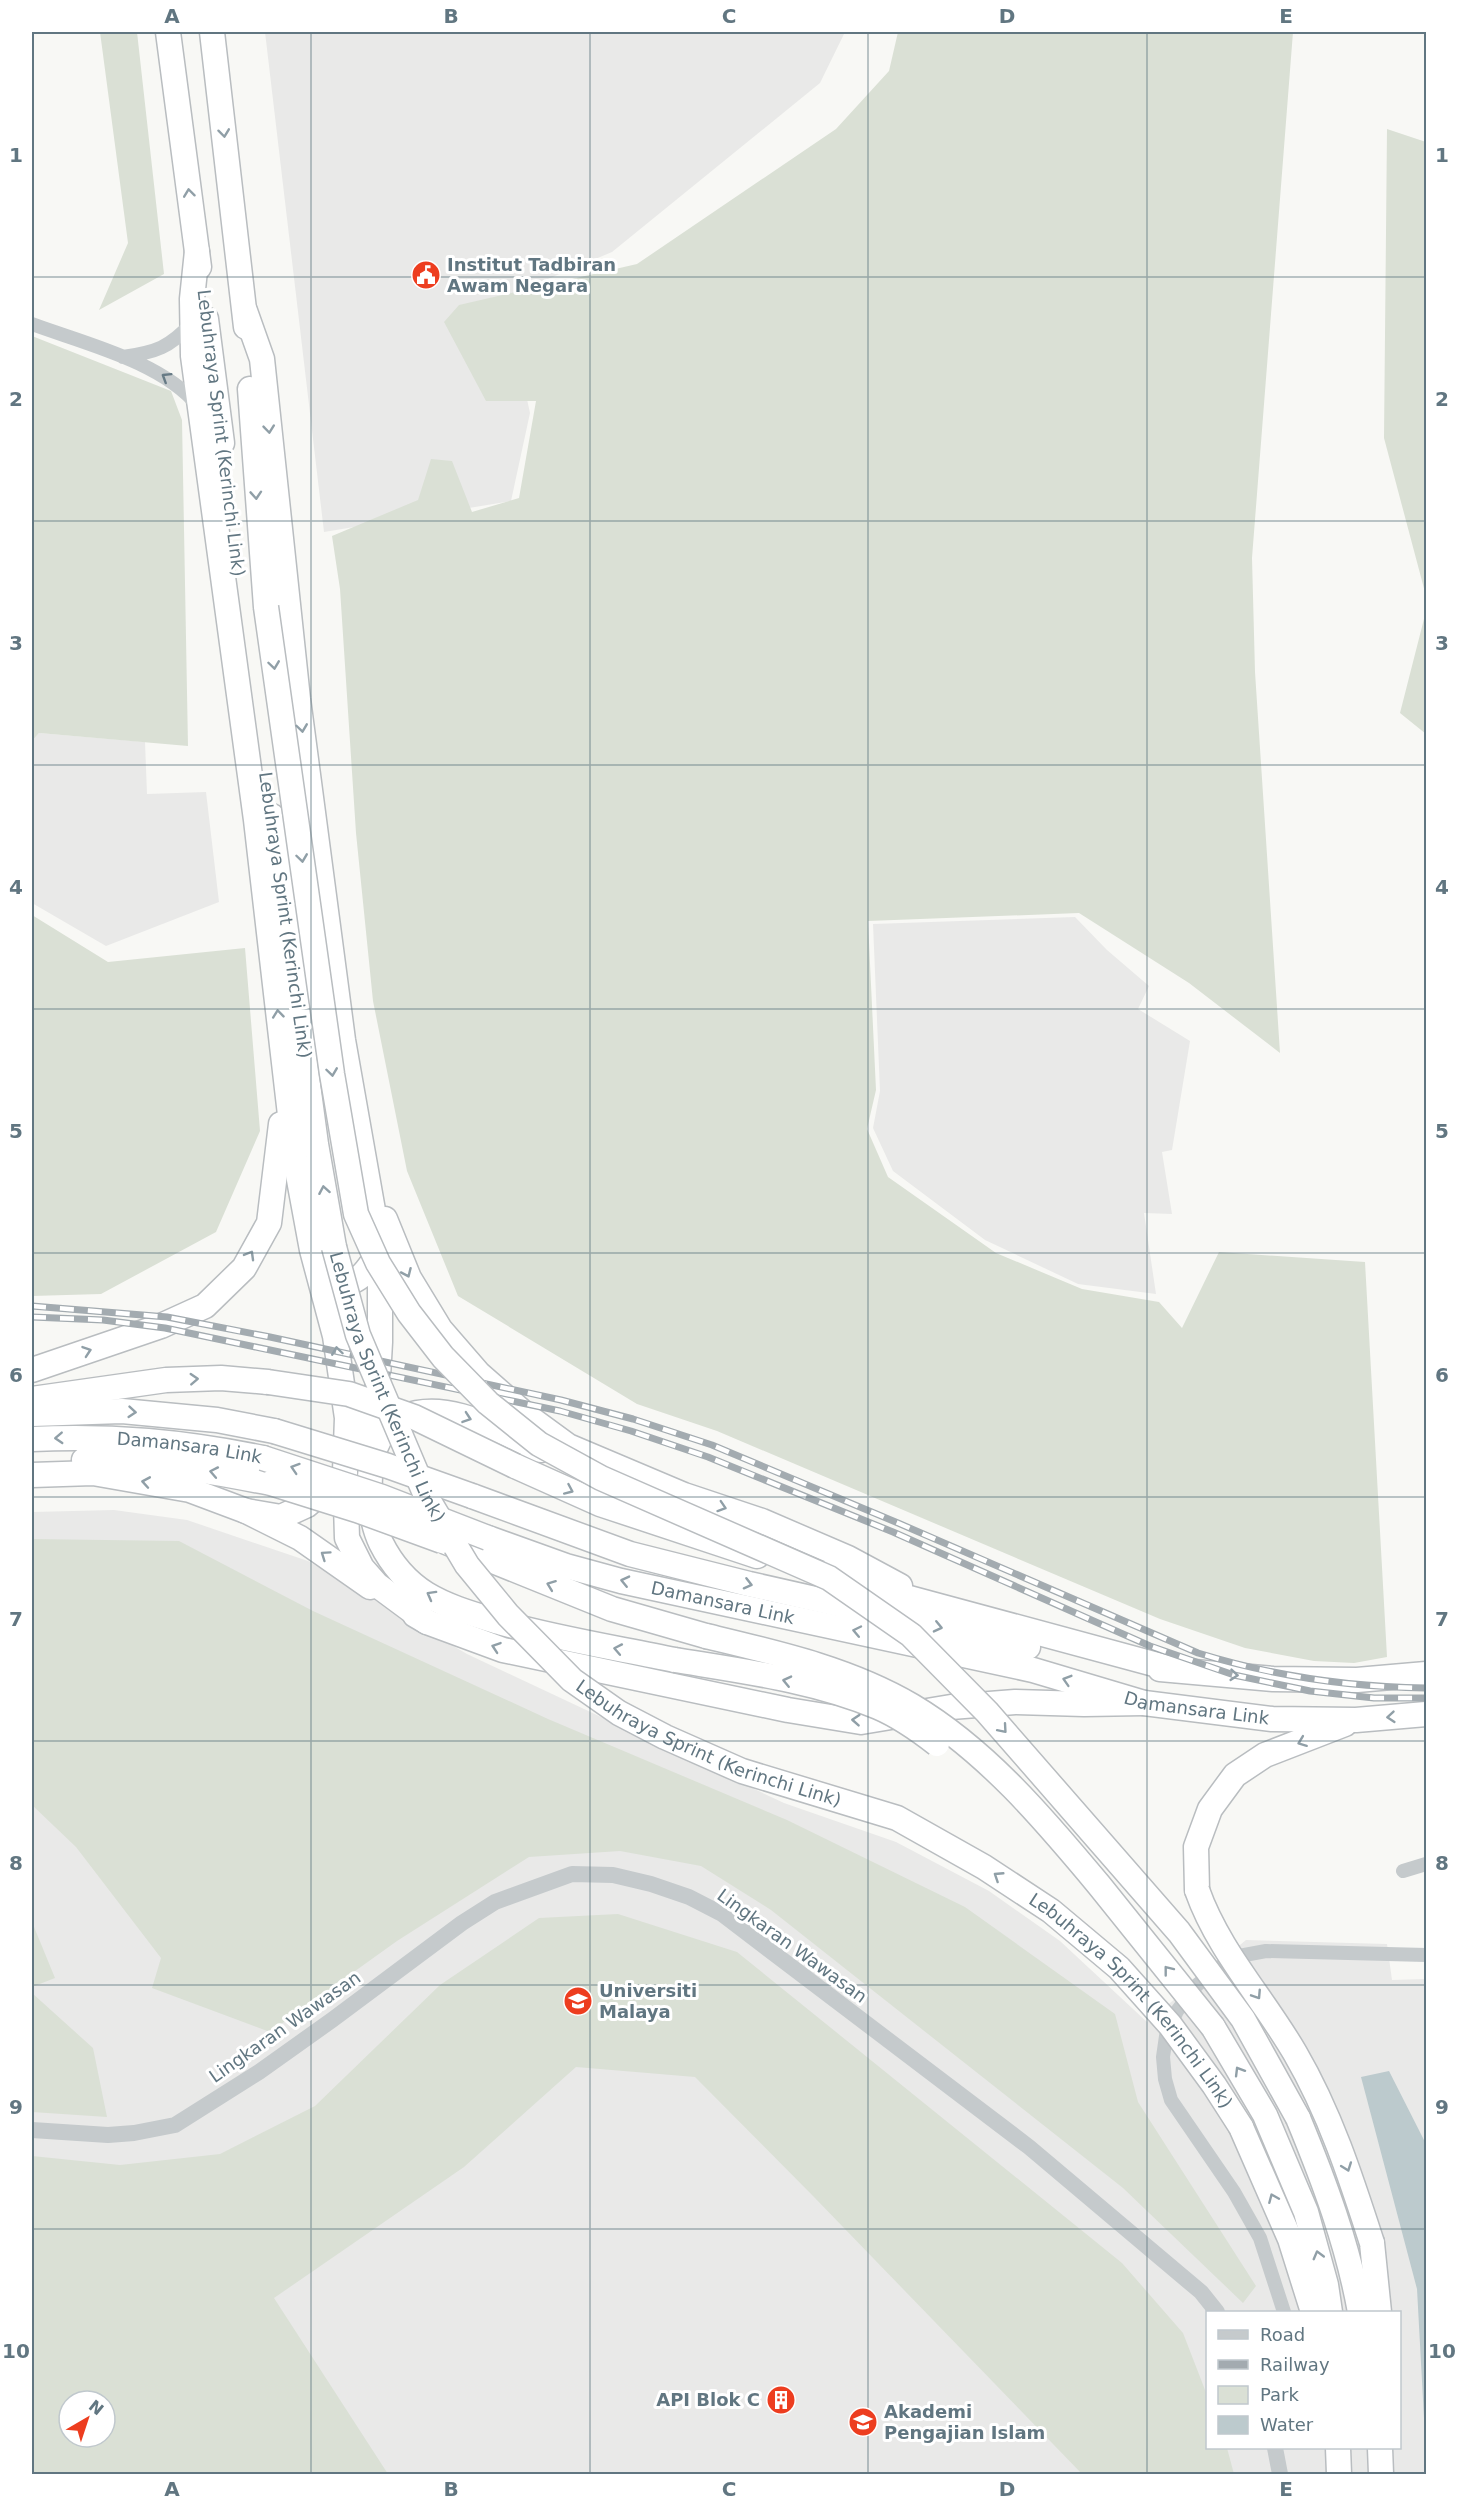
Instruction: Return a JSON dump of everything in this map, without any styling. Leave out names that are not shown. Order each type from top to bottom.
[{"type":"highway","name":"Lebuhraya Sprint (Kerinchi Link)","points":[[168,32],[197,251],[336,1097],[356,1214],[378,1263],[409,1313],[443,1357],[488,1404],[539,1444],[601,1478],[829,1578],[911,1635],[987,1712],[1179,1932],[1244,2019],[1298,2118],[1321,2173],[1340,2230],[1360,2311]]},
{"type":"highway","name":"Lebuhraya Sprint (Kerinchi Link)","points":[[212,32],[245,311],[256,491],[254,606],[314,1132],[333,1247],[358,1335],[427,1498],[467,1565],[508,1615],[572,1680],[619,1713],[665,1737],[742,1771],[897,1818],[984,1867],[1051,1911],[1119,1968],[1170,2025],[1214,2085],[1240,2127],[1290,2239],[1312,2311]]},
{"type":"highway","points":[[197,251],[192,299],[194,356],[256,820],[295,1158],[312,1250],[335,1336],[347,1418],[345,1471],[347,1538],[362,1568],[377,1585],[427,1622]]},
{"type":"highway","points":[[245,311],[262,359],[298,699],[344,1040],[380,1250],[380,1342],[377,1395],[345,1471],[307,1505],[281,1517],[246,1511]]},
{"type":"highway","points":[[32,1370],[161,1326],[205,1306],[243,1268],[269,1223],[285,1076]]},
{"type":"highway","points":[[369,1180],[409,1278],[440,1329],[479,1374],[527,1416],[584,1455],[684,1495],[762,1521],[848,1558],[939,1606]]},
{"type":"highway","points":[[312,1250],[327,1275],[341,1283],[356,1280],[365,1274],[380,1250]]},
{"type":"highway","points":[[32,1400],[166,1380],[221,1378],[268,1382],[349,1394],[414,1417],[600,1504],[674,1530],[829,1578]]},
{"type":"highway","name":"Damansara Link","points":[[32,1414],[122,1411],[217,1420],[274,1431],[388,1466],[630,1554],[737,1581],[1114,1667],[1274,1679],[1357,1680],[1426,1674]]},
{"type":"highway","points":[[1149,1946],[962,1762],[918,1730],[879,1707],[839,1693],[764,1675],[531,1631],[463,1612],[425,1593],[395,1566],[380,1542],[373,1516],[371,1461],[378,1438],[402,1417],[429,1412],[463,1416],[865,1586],[1176,1670]]},
{"type":"highway","name":"Damansara Link","points":[[32,1439],[79,1437],[138,1439],[200,1445],[263,1458],[382,1497],[566,1566],[621,1581],[1033,1670],[1144,1703],[1272,1719],[1356,1720],[1426,1714]]},
{"type":"highway","points":[[32,1460],[118,1460],[172,1465],[271,1483],[357,1510],[442,1541],[612,1609],[706,1636],[774,1652],[845,1674],[912,1706],[965,1744],[1008,1782],[1067,1847],[1213,2027],[1265,2115],[1306,2212],[1326,2285],[1330,2311]]},
{"type":"highway","points":[[32,1475],[93,1473],[190,1490],[246,1511],[300,1538],[390,1600],[427,1622],[503,1650],[788,1710],[861,1722],[983,1704],[1144,1703]]},
{"type":"highway","points":[[1356,1720],[1265,1755],[1235,1776],[1210,1809],[1196,1847],[1197,1890],[1216,1934],[1294,2052],[1323,2105],[1348,2169],[1372,2243],[1379,2311]]},
{"type":"highway","points":[[1338,2449],[1339,2475]]},
{"type":"highway","points":[[1380,2449],[1381,2475]]},
{"type":"street","points":[[121,357],[150,352],[169,345],[193,323]]},
{"type":"street","points":[[32,324],[158,372],[187,392],[201,410]]},
{"type":"street","points":[[1403,1870],[1426,1864]]},
{"type":"street","name":"Lingkaran Wawasan","points":[[32,2130],[108,2135],[134,2133],[175,2125],[259,2072],[462,1923],[495,1902],[572,1874],[613,1875],[651,1884],[689,1897],[722,1914],[1029,2147],[1201,2292],[1215,2311]]},
{"type":"street","points":[[1283,2311],[1260,2238],[1234,2192],[1171,2100],[1162,2057],[1166,2036],[1177,2011],[1197,1985],[1218,1968],[1239,1956],[1266,1951],[1426,1955]]},
{"type":"street","points":[[1277,2450],[1280,2475]]},
{"type":"shaded area","name":"Institut Tadbiran Awam Negara","points":[[265,32],[845,32],[820,83],[612,252],[505,297],[530,413],[511,501],[324,532]]},
{"type":"shaded area","points":[[39,733],[145,742],[147,794],[206,792],[219,902],[106,946],[32,903],[32,741]]},
{"type":"shaded area","points":[[1075,917],[1107,950],[1149,986],[1138,1009],[1190,1041],[1172,1150],[1162,1152],[1172,1214],[1144,1213],[1156,1294],[1078,1284],[985,1240],[893,1171],[873,1128],[880,1091],[873,924]]},
{"type":"shaded area","name":"Universiti Malaya","points":[[114,1510],[187,1520],[308,1561],[467,1654],[784,1803],[896,1842],[989,1891],[1060,1941],[1147,2022],[1246,1940],[1387,1944],[1392,1980],[1426,1979],[1426,2474],[32,2474],[32,1512]]},
{"type":"green space","points":[[100,32],[137,32],[164,274],[99,310],[128,243]]},
{"type":"green space","points":[[898,32],[1293,32],[1252,558],[1255,672],[1280,1053],[1189,983],[1079,913],[868,921],[876,1090],[867,1129],[888,1177],[996,1253],[1082,1289],[1159,1302],[1182,1328],[1219,1252],[1365,1262],[1387,1657],[1354,1663],[1314,1661],[1245,1648],[1160,1619],[717,1431],[637,1404],[458,1296],[407,1171],[373,1001],[356,833],[340,589],[332,536],[418,500],[431,459],[452,461],[472,512],[519,498],[536,401],[486,401],[444,322],[459,305],[637,264],[836,129],[889,71]]},
{"type":"green space","points":[[1387,129],[1426,142],[1426,596],[1384,438]]},
{"type":"green space","points":[[32,336],[171,391],[182,420],[188,746],[39,733],[32,741]]},
{"type":"green space","points":[[1426,611],[1426,734],[1400,713]]},
{"type":"green space","points":[[32,915],[108,962],[245,948],[260,1131],[216,1232],[101,1294],[32,1296]]},
{"type":"green space","points":[[32,1539],[179,1541],[313,1611],[548,1719],[787,1820],[965,1907],[1115,2014],[1138,2102],[1256,2286],[1243,2303],[1123,2188],[771,1910],[701,1866],[620,1851],[529,1857],[397,1941],[270,2032],[152,1988],[161,1958],[76,1847],[32,1805]]},
{"type":"green space","points":[[618,1914],[737,1952],[1122,2263],[1183,2333],[1206,2392],[1206,2449],[1227,2449],[1234,2474],[1082,2474],[695,2077],[576,2067],[464,2167],[274,2298],[388,2474],[32,2474],[32,2156],[120,2165],[220,2154],[315,2106],[440,1985],[539,1918]]},
{"type":"green space","points":[[32,1922],[55,1978],[32,1987]]},
{"type":"green space","points":[[32,1993],[93,2048],[107,2117],[32,2112]]},
{"type":"water","points":[[1389,2071],[1426,2144],[1426,2455],[1417,2289],[1361,2077]]},
{"type":"railway","points":[[32,1306],[167,1317],[561,1400],[633,1419],[712,1445],[1198,1653],[1254,1668],[1311,1679],[1339,1683],[1426,1688]]},
{"type":"railway","points":[[32,1317],[103,1320],[165,1328],[560,1411],[631,1431],[708,1457],[893,1532],[1150,1646],[1234,1675],[1310,1691],[1374,1698],[1426,1698]]},
{"type":"place","name":"Institut Tadbiran Awam Negara","points":[[426,275]]},
{"type":"place","name":"Universiti Malaya","points":[[578,2001]]},
{"type":"place","name":"API Blok C","points":[[781,2400]]},
{"type":"place","name":"Akademi Pengajian Islam","points":[[863,2422]]}]
